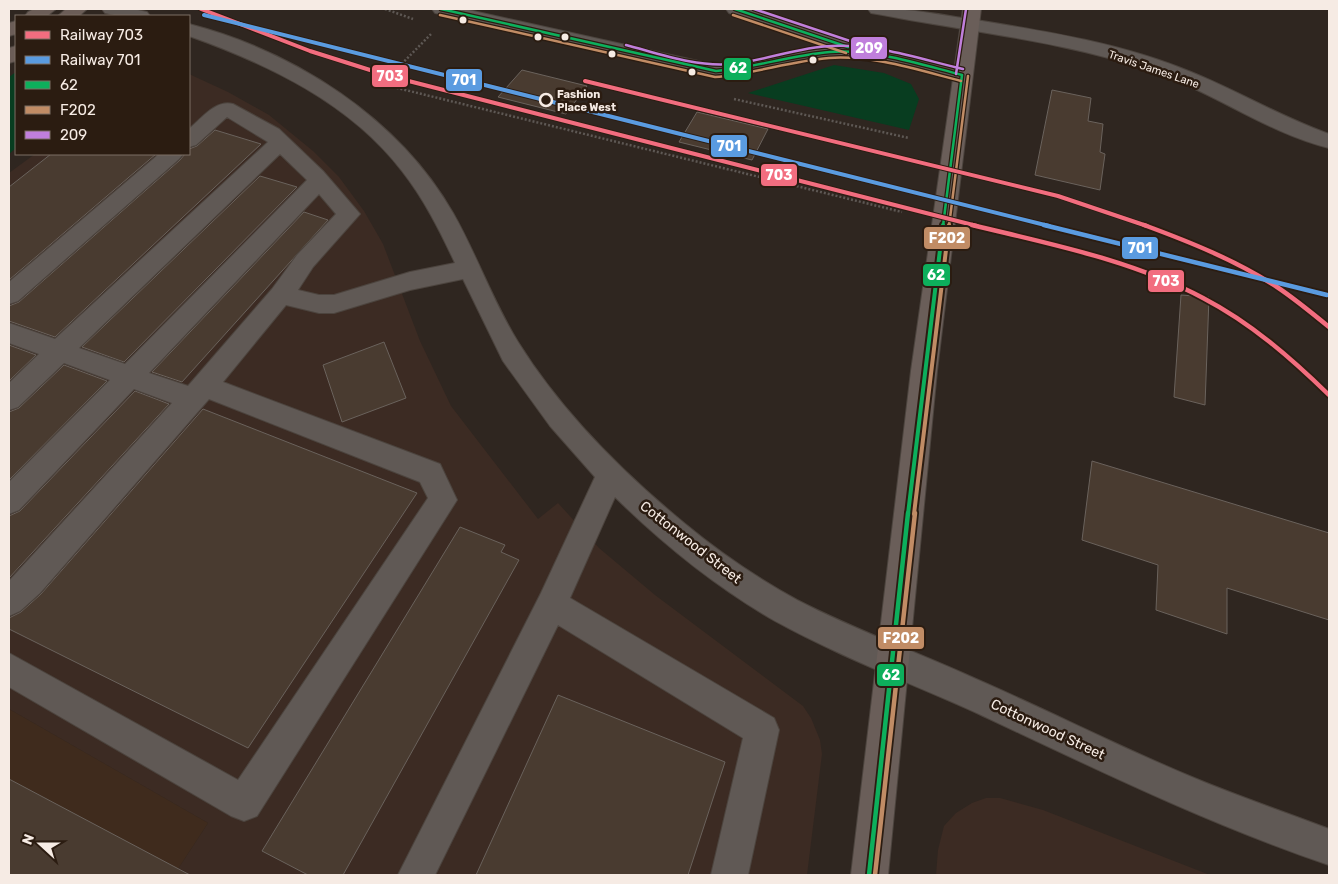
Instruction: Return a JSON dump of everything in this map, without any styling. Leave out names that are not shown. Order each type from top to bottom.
[{"type":"highway","points":[[36,15],[47,9]]},
{"type":"main road","points":[[868,875],[902,585],[924,371],[971,17]]},
{"type":"street","points":[[111,9],[136,15]]},
{"type":"street","points":[[441,9],[716,71],[738,70],[796,57],[830,52],[865,52]]},
{"type":"street","points":[[735,9],[865,52],[962,76]]},
{"type":"street","name":"Travis James Lane","points":[[877,9],[971,17],[1129,58],[1183,76],[1280,123],[1329,141]]},
{"type":"street","name":"Cottonwood Street","points":[[190,30],[221,40],[295,75],[344,105],[398,152],[429,192],[472,269],[507,346],[572,436],[659,520],[714,564],[763,598],[822,628],[966,691],[1156,780],[1329,847]]},
{"type":"street","points":[[9,601],[29,583],[198,392],[281,295],[306,261],[349,214],[319,180],[272,134],[226,108],[190,139]]},
{"type":"street","points":[[9,399],[280,142]]},
{"type":"street","points":[[9,295],[171,155]]},
{"type":"street","points":[[9,501],[319,180]]},
{"type":"street","points":[[281,295],[319,304],[334,304],[410,281],[472,269]]},
{"type":"street","points":[[9,333],[129,377],[198,392],[430,472],[443,500],[244,803],[9,669]]},
{"type":"street","points":[[416,875],[552,604],[611,474]]},
{"type":"street","points":[[552,604],[762,730],[730,875]]},
{"type":"path","points":[[385,9],[420,21]]},
{"type":"path","points":[[433,32],[381,84],[902,212]]},
{"type":"shaded area","points":[[190,74],[228,92],[269,115],[313,151],[339,177],[364,211],[383,244],[420,341],[451,406],[538,519],[558,503],[599,548],[655,595],[803,706],[811,718],[820,740],[822,754],[807,875],[174,875],[208,823],[9,709],[9,173],[34,155],[190,155]]},
{"type":"shaded area","points":[[9,709],[208,823],[174,875],[9,875]]},
{"type":"shaded area","points":[[986,798],[1000,798],[1043,810],[1210,875],[936,875],[938,850],[944,826],[956,813],[972,803]]},
{"type":"green space","points":[[834,65],[884,73],[911,84],[919,99],[909,130],[748,93]]},
{"type":"green space","points":[[15,73],[15,149],[9,154],[9,77]]},
{"type":"building","points":[[522,70],[587,86],[566,114],[498,97]]},
{"type":"building","points":[[1052,90],[1091,98],[1088,121],[1103,124],[1100,152],[1105,154],[1100,190],[1035,175]]},
{"type":"building","points":[[697,112],[768,129],[752,160],[679,142]]},
{"type":"building","points":[[215,130],[261,144],[55,337],[9,321],[9,306],[19,302],[184,155],[190,155],[190,149],[197,146]]},
{"type":"building","points":[[50,155],[155,155],[9,280],[9,187]]},
{"type":"building","points":[[260,176],[297,187],[124,362],[82,347]]},
{"type":"building","points":[[304,212],[328,220],[182,382],[152,372]]},
{"type":"building","points":[[1181,295],[1209,297],[1205,405],[1174,397]]},
{"type":"building","points":[[384,342],[406,398],[342,422],[323,365]]},
{"type":"building","points":[[9,345],[36,355],[9,381]]},
{"type":"building","points":[[64,365],[107,381],[9,480],[9,412],[19,408]]},
{"type":"building","points":[[135,391],[169,404],[9,578],[9,516],[20,511]]},
{"type":"building","points":[[203,409],[417,493],[248,748],[9,629],[9,618],[21,612],[41,594]]},
{"type":"building","points":[[1092,461],[1329,533],[1329,620],[1227,588],[1227,634],[1156,610],[1158,565],[1082,540]]},
{"type":"building","points":[[460,527],[505,545],[501,552],[519,560],[343,875],[308,875],[262,851]]},
{"type":"building","points":[[558,695],[725,762],[688,875],[476,875]]},
{"type":"building","points":[[9,779],[190,875],[9,875]]},
{"type":"rail line","name":"703","points":[[201,9],[310,51],[389,76],[1064,248],[1139,271],[1183,288],[1223,309],[1279,349],[1329,395]]},
{"type":"rail line","name":"701","points":[[204,15],[1327,295]]},
{"type":"rail line","name":"703","points":[[585,81],[1058,196],[1112,213],[1165,232],[1242,267],[1284,291],[1329,327]]},
{"type":"transit line","name":"62","points":[[441,9],[716,71],[745,68],[801,56],[847,52],[880,55],[962,75]]},
{"type":"transit line","name":"62","points":[[735,9],[848,47]]},
{"type":"transit line","name":"209","points":[[754,9],[850,41]]},
{"type":"transit line","name":"209","points":[[956,74],[966,9]]},
{"type":"transit line","name":"F202","points":[[440,15],[715,77],[744,74],[815,60],[846,58],[879,61],[961,81]]},
{"type":"transit line","name":"F202","points":[[733,15],[846,53]]},
{"type":"transit line","name":"209","points":[[626,45],[690,62],[717,65],[756,60],[819,47],[865,47],[963,69]]},
{"type":"transit line","name":"62","points":[[869,875],[924,371],[962,75]]},
{"type":"transit line","name":"F202","points":[[875,875],[930,372],[968,76]]},
{"type":"place","name":"Fashion Place West","points":[[546,100]]}]
